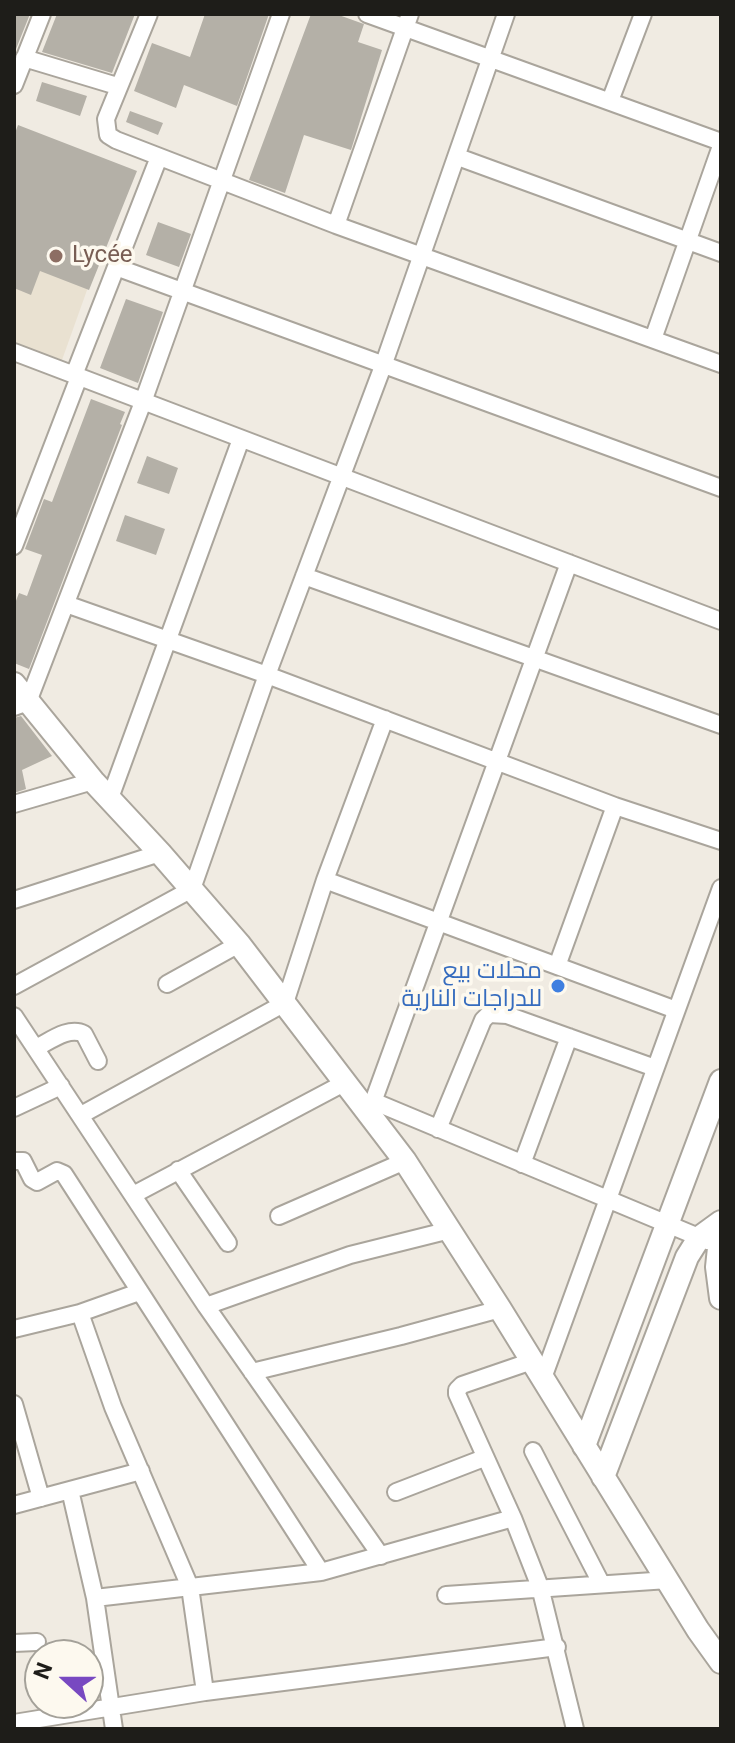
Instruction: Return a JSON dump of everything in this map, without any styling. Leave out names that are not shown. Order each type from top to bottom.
[{"type":"street","points":[[14,85],[42,14]]},
{"type":"street","points":[[149,14],[117,86],[106,119],[108,135],[336,225],[721,364]]},
{"type":"street","points":[[21,704],[66,604],[143,402],[281,14]]},
{"type":"street","points":[[367,14],[407,21],[490,57],[721,144],[653,339]]},
{"type":"street","points":[[14,986],[192,889],[267,675],[383,366],[506,14]]},
{"type":"street","points":[[610,101],[643,14]]},
{"type":"street","points":[[336,225],[407,21]]},
{"type":"street","points":[[24,58],[117,86]]},
{"type":"street","points":[[14,546],[159,157]]},
{"type":"street","points":[[458,157],[721,253]]},
{"type":"street","points":[[116,267],[721,488]]},
{"type":"street","points":[[14,352],[721,621]]},
{"type":"street","points":[[110,798],[241,439]]},
{"type":"street","points":[[372,1108],[569,563]]},
{"type":"street","points":[[304,576],[721,725]]},
{"type":"street","points":[[66,604],[267,675],[615,806],[721,841]]},
{"type":"street","points":[[14,684],[21,704],[192,889],[239,944],[346,1082],[372,1108],[721,1662]]},
{"type":"street","points":[[81,1115],[285,1003],[325,880],[385,719]]},
{"type":"street","points":[[14,804],[93,781]]},
{"type":"street","points":[[557,966],[615,806]]},
{"type":"street","points":[[14,900],[160,853]]},
{"type":"street","points":[[325,880],[676,1010]]},
{"type":"street","points":[[538,1370],[607,1200],[721,888]]},
{"type":"street","points":[[167,984],[239,944]]},
{"type":"street","points":[[438,1129],[483,1020],[489,1014],[507,1015],[655,1068]]},
{"type":"street","points":[[14,1016],[206,1306],[381,1556]]},
{"type":"street","points":[[36,1048],[76,1030],[84,1034],[98,1061]]},
{"type":"street","points":[[522,1164],[569,1037]]},
{"type":"street","points":[[584,1446],[721,1081]]},
{"type":"street","points":[[133,1195],[346,1082]]},
{"type":"street","points":[[14,1108],[61,1086]]},
{"type":"street","points":[[372,1108],[438,1129],[668,1225],[716,1236]]},
{"type":"street","points":[[14,1161],[23,1161],[32,1179],[37,1182],[57,1171],[64,1174],[321,1572]]},
{"type":"street","points":[[279,1216],[405,1161]]},
{"type":"street","points":[[178,1170],[228,1243]]},
{"type":"street","points":[[206,1306],[350,1255],[450,1230]]},
{"type":"street","points":[[716,1236],[721,1298]]},
{"type":"street","points":[[603,1477],[687,1257],[716,1236]]},
{"type":"street","points":[[14,1329],[80,1313],[139,1292]]},
{"type":"street","points":[[252,1372],[500,1309]]},
{"type":"street","points":[[80,1313],[113,1407],[190,1587],[205,1692]]},
{"type":"street","points":[[538,1370],[462,1385],[457,1390],[540,1587],[575,1729]]},
{"type":"street","points":[[14,1404],[41,1498]]},
{"type":"street","points":[[533,1451],[601,1583]]},
{"type":"street","points":[[396,1492],[484,1458]]},
{"type":"street","points":[[14,1505],[141,1471]]},
{"type":"street","points":[[70,1490],[95,1598],[114,1729]]},
{"type":"street","points":[[95,1598],[321,1572],[513,1518]]},
{"type":"street","points":[[446,1595],[668,1580]]},
{"type":"street","points":[[14,1723],[205,1692],[557,1647]]},
{"type":"shaded area","name":"Lycée","points":[[14,129],[130,170],[62,360],[14,343]]},
{"type":"building","points":[[14,14],[30,14],[14,54]]},
{"type":"building","points":[[57,14],[135,14],[112,73],[42,52]]},
{"type":"building","points":[[205,14],[269,14],[237,106],[184,85],[176,108],[134,91],[152,43],[190,57]]},
{"type":"building","points":[[311,14],[336,14],[364,24],[358,42],[382,50],[351,150],[304,135],[285,193],[249,180]]},
{"type":"building","points":[[42,82],[87,96],[80,116],[36,101]]},
{"type":"building","points":[[130,111],[163,123],[158,135],[126,122]]},
{"type":"building","name":"Lycée","points":[[18,125],[137,171],[89,290],[40,271],[31,295],[14,288],[14,136]]},
{"type":"building","points":[[158,222],[191,234],[179,267],[146,255]]},
{"type":"building","points":[[126,299],[163,312],[138,383],[100,368]]},
{"type":"building","points":[[91,399],[125,412],[29,669],[14,663],[14,606],[19,593],[27,596],[42,555],[25,549],[44,499],[52,502]]},
{"type":"building","points":[[147,456],[178,468],[169,494],[137,483]]},
{"type":"building","points":[[125,515],[165,529],[156,555],[116,541]]},
{"type":"building","points":[[21,716],[52,756],[22,770],[26,789],[14,793],[14,718]]},
{"type":"place","name":"Lycée","points":[[56,256]]},
{"type":"place","name":"محلات بيع للدراجات النارية","points":[[558,986]]}]
